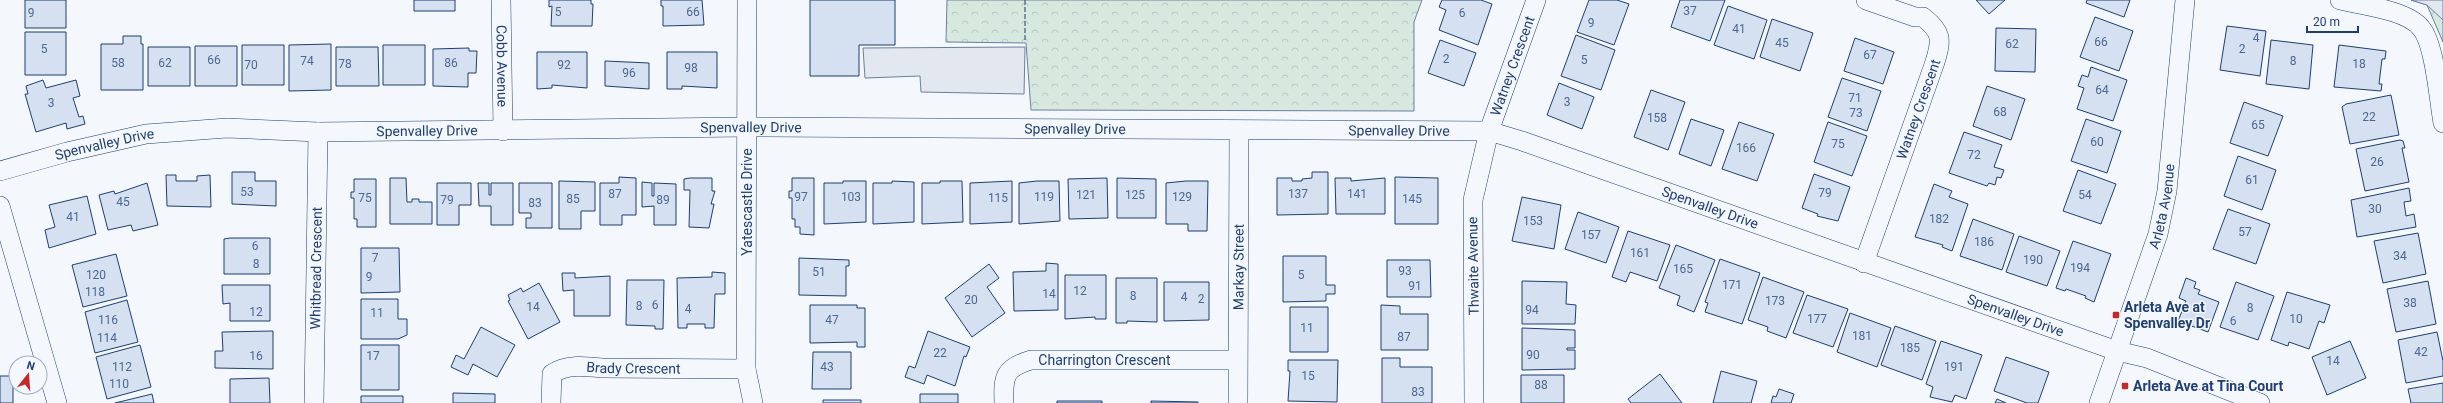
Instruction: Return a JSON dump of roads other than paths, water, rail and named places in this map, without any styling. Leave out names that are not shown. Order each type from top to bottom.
[{"type":"street","name":"Cobb Avenue","points":[[500,0],[503,131]]},
{"type":"street","name":"Yatescastle Drive","points":[[747,0],[746,369],[753,403]]},
{"type":"street","name":"Watney Crescent","points":[[1489,131],[1536,0]]},
{"type":"street","name":"Watney Crescent","points":[[1864,263],[1940,43],[1939,33],[1923,17],[1915,17],[1866,0]]},
{"type":"street","name":"Arleta Avenue","points":[[2099,403],[2158,234],[2167,191],[2185,0]]},
{"type":"street","points":[[2340,0],[2397,14],[2421,27],[2431,53],[2443,123]]},
{"type":"street","name":"Spenvalley Drive","points":[[0,170],[146,134],[227,128],[318,132],[747,127],[1489,131],[1522,141],[1864,263],[2117,351],[2147,358],[2260,403]]},
{"type":"street","name":"Markay Street","points":[[1238,403],[1239,130]]},
{"type":"street","name":"Thwaite Avenue","points":[[1474,403],[1473,200],[1489,131]]},
{"type":"street","name":"Whitbread Crescent","points":[[314,403],[318,132]]},
{"type":"street","points":[[0,206],[57,403]]},
{"type":"street","name":"Charrington Crescent","points":[[1004,403],[1003,381],[1013,365],[1031,360],[1237,360]]},
{"type":"street","name":"Brady Crescent","points":[[551,403],[552,374],[559,369],[585,366],[602,368],[746,369]]},
{"type":"place","name":"Arleta Ave at Spenvalley Dr","points":[[2116,315]]},
{"type":"place","name":"Arleta Ave at Tina Court","points":[[2125,386]]}]
